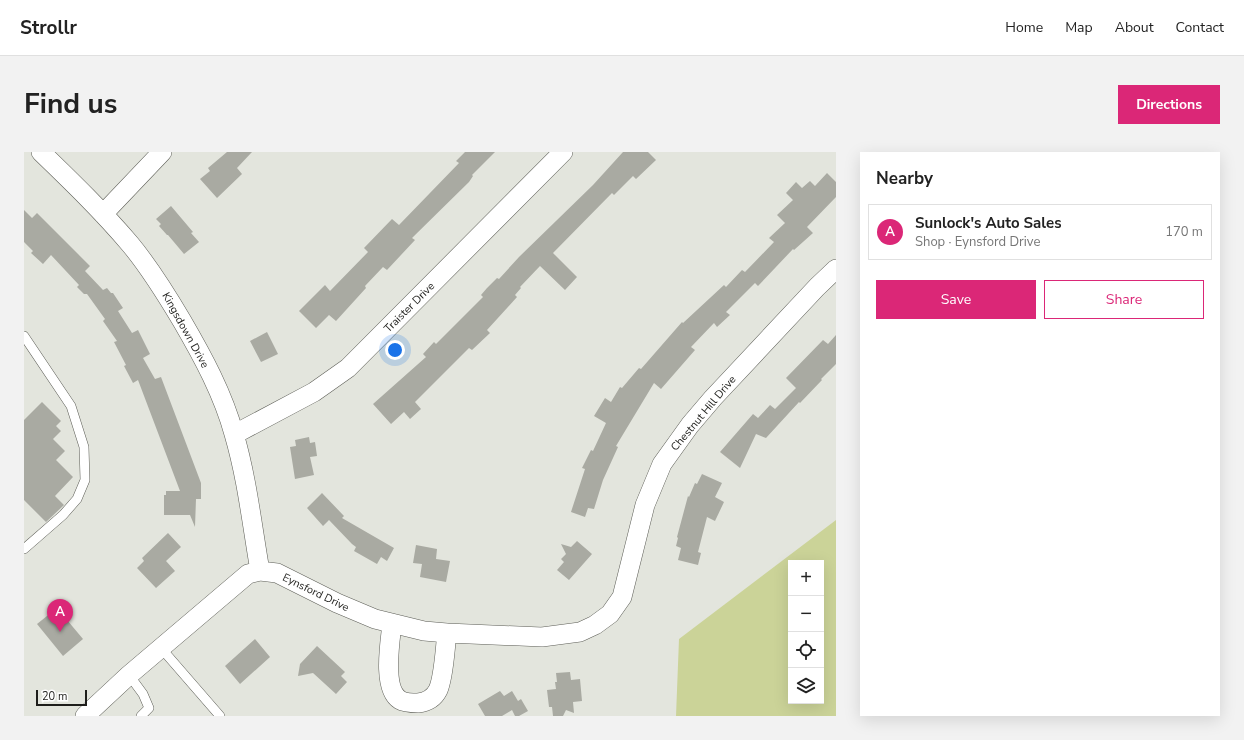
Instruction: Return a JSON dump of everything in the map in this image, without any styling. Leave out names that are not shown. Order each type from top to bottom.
[{"type":"street","name":"Kingsdown Drive","points":[[41,152],[103,214],[161,284],[204,358],[228,415],[245,474],[260,571]]},
{"type":"street","points":[[103,214],[162,152]]},
{"type":"street","name":"Traister Drive","points":[[234,434],[314,392],[348,368],[563,152]]},
{"type":"street","name":"Chestnut Hill Drive","points":[[595,625],[610,614],[622,597],[645,505],[662,464],[690,425],[712,398],[817,287],[836,269]]},
{"type":"street","points":[[85,716],[129,675],[248,574],[260,571]]},
{"type":"street","name":"Eynsford Drive","points":[[260,571],[278,573],[337,603],[375,619],[424,631],[542,637],[580,632],[595,625]]},
{"type":"street","points":[[392,624],[388,664],[390,681],[394,694],[400,700],[410,703],[420,703],[430,700],[438,691],[447,633]]},
{"type":"lane","points":[[24,336],[71,406],[84,447],[85,480],[77,499],[63,515],[24,549]]},
{"type":"lane","points":[[161,648],[220,716]]},
{"type":"lane","points":[[129,675],[143,694],[149,708],[141,716]]},
{"type":"green space","points":[[836,520],[836,716],[676,716],[679,639]]},
{"type":"building","points":[[227,152],[252,152],[237,168],[242,174],[217,198],[200,179],[210,171],[208,168]]},
{"type":"building","points":[[465,152],[495,152],[472,175],[473,176],[469,182],[412,238],[415,240],[387,270],[383,267],[365,286],[366,288],[336,321],[329,315],[316,328],[299,311],[325,285],[330,291],[368,252],[364,248],[392,219],[399,225],[459,163],[456,161]]},
{"type":"building","points":[[623,152],[648,152],[656,160],[636,179],[633,176],[614,195],[612,193],[553,253],[577,277],[565,290],[540,266],[520,287],[521,288],[515,295],[517,297],[487,330],[490,333],[472,350],[469,348],[415,402],[421,409],[410,419],[404,412],[391,424],[373,404],[426,357],[423,354],[434,342],[436,344],[483,297],[481,295],[487,288],[497,278],[499,279],[519,257],[593,185]]},
{"type":"building","points":[[827,173],[836,182],[836,197],[807,227],[813,233],[794,250],[793,249],[758,286],[755,283],[726,312],[730,315],[717,327],[714,323],[691,347],[695,350],[661,389],[654,383],[616,446],[618,447],[603,480],[594,509],[588,508],[585,517],[571,512],[585,469],[582,468],[591,450],[593,451],[606,423],[594,416],[605,398],[611,402],[620,387],[622,388],[639,368],[641,369],[682,322],[683,323],[724,285],[726,287],[742,270],[745,272],[774,242],[769,238],[785,223],[777,215],[793,200],[786,193],[796,182],[802,188],[810,181],[815,186]]},
{"type":"building","points":[[171,206],[193,232],[191,233],[199,242],[184,254],[159,226],[161,224],[156,219]]},
{"type":"building","points":[[24,210],[32,218],[37,213],[90,266],[85,271],[103,290],[107,288],[111,293],[113,293],[123,308],[118,311],[132,333],[138,330],[150,354],[143,358],[155,379],[161,377],[201,483],[201,499],[196,499],[195,527],[190,515],[164,515],[164,495],[166,495],[166,491],[180,491],[138,380],[133,383],[124,366],[126,365],[114,342],[117,341],[103,321],[105,319],[87,294],[84,294],[77,287],[79,285],[51,255],[43,264],[31,253],[33,251],[24,242]]},
{"type":"building","points":[[267,332],[278,354],[261,362],[250,341]]},
{"type":"building","points":[[836,335],[836,364],[766,438],[756,434],[740,468],[720,452],[753,414],[758,418],[770,405],[775,409],[796,388],[786,378],[823,340],[828,344]]},
{"type":"building","points":[[42,402],[61,421],[56,426],[61,431],[53,439],[65,451],[56,460],[73,477],[55,496],[64,505],[46,522],[24,500],[24,420]]},
{"type":"building","points":[[309,437],[310,443],[315,442],[317,456],[310,457],[314,475],[295,479],[290,447],[296,446],[295,440]]},
{"type":"building","points":[[702,474],[722,483],[715,497],[724,502],[715,521],[707,517],[698,552],[701,553],[698,565],[678,560],[681,548],[676,546],[688,496],[689,497],[695,483],[697,484]]},
{"type":"building","points":[[322,493],[344,516],[342,518],[394,548],[387,561],[381,557],[377,564],[354,551],[356,547],[329,520],[323,526],[307,508]]},
{"type":"building","points":[[168,533],[181,547],[166,561],[175,571],[156,588],[137,568],[144,561],[142,558]]},
{"type":"building","points":[[577,541],[592,554],[569,580],[557,570],[564,562],[561,559],[566,554],[561,544],[571,547]]},
{"type":"building","points":[[416,545],[437,549],[436,559],[450,561],[446,582],[420,577],[422,564],[413,563]]},
{"type":"building","points":[[57,608],[83,639],[63,656],[37,624]]},
{"type":"building","points":[[255,639],[270,657],[240,684],[225,666]]},
{"type":"building","points":[[317,646],[345,672],[341,676],[347,682],[336,694],[313,673],[298,676],[300,664]]},
{"type":"building","points":[[570,672],[571,680],[580,679],[582,701],[573,702],[574,713],[566,710],[563,716],[553,716],[552,707],[549,707],[547,690],[556,689],[556,673]]},
{"type":"building","points":[[500,691],[504,696],[512,691],[518,701],[521,699],[528,711],[519,716],[515,716],[512,710],[502,716],[485,716],[478,704]]},
{"type":"place","name":"Sunlock's Auto Sales","points":[[60,632]]}]
